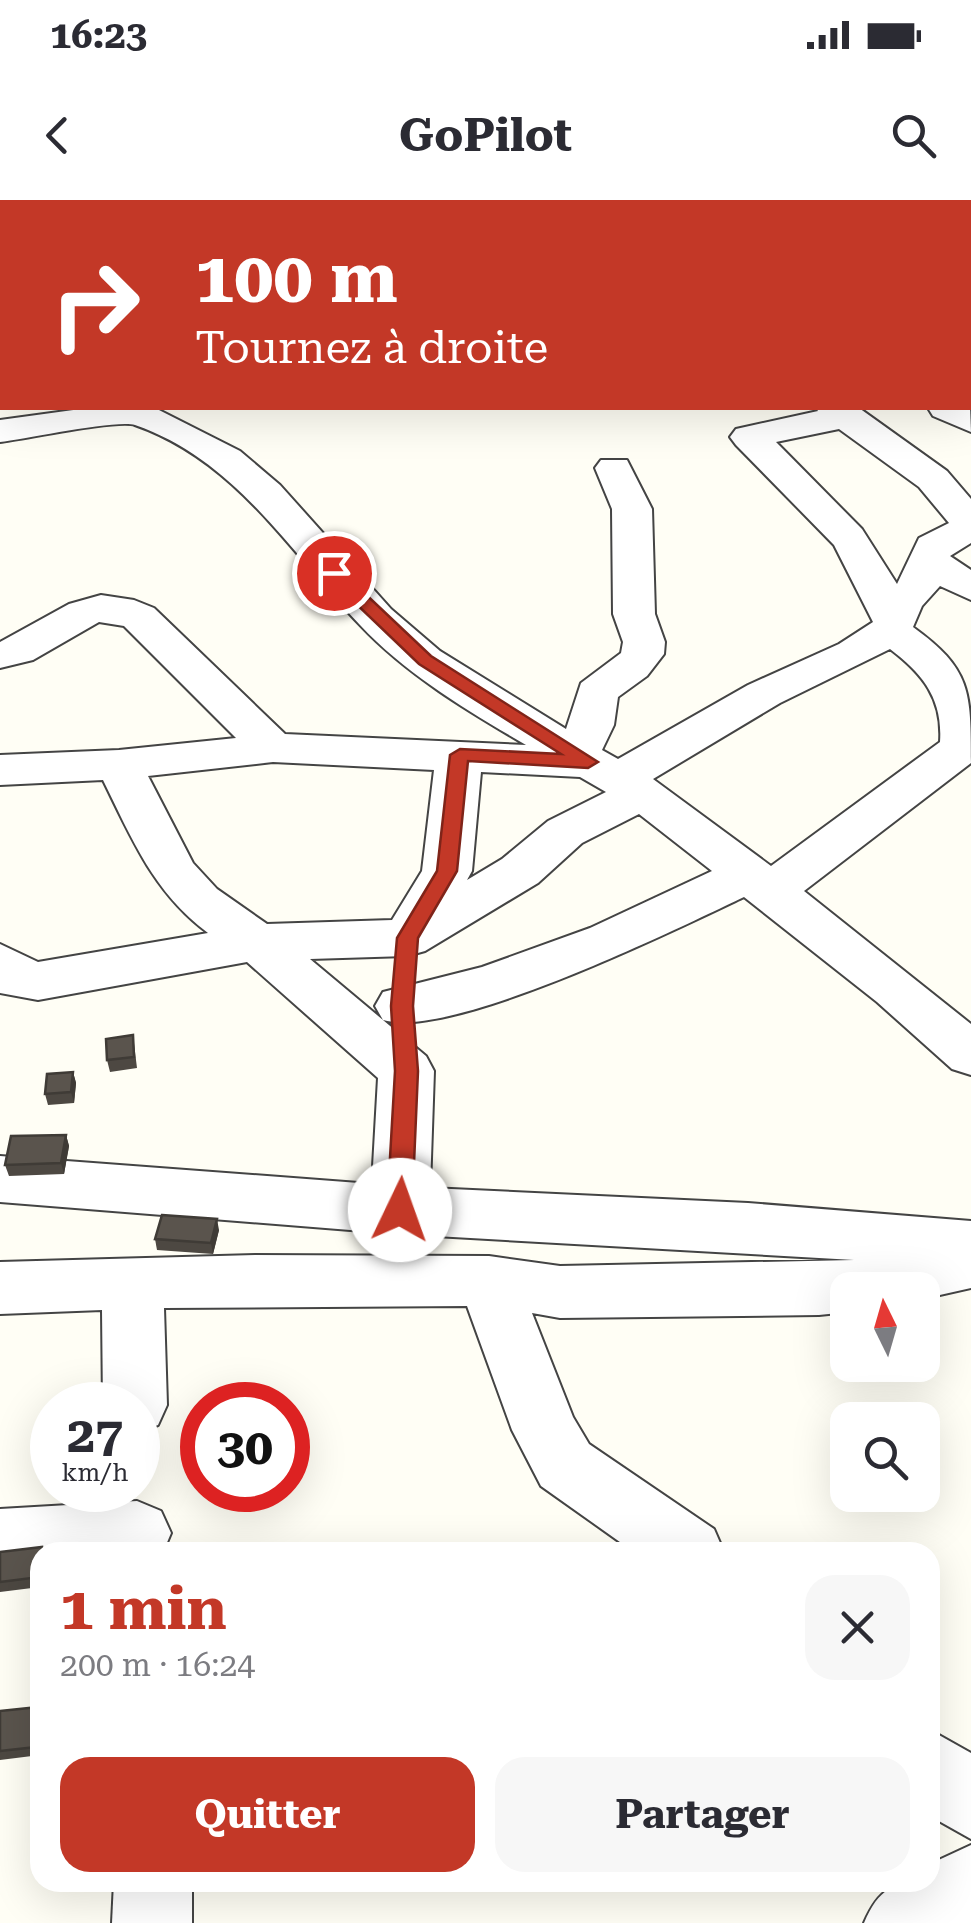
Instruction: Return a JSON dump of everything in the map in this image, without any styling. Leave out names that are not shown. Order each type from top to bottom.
[{"type":"street","points":[[0,431],[144,411],[227,459],[266,493],[366,607],[425,660],[492,706],[607,772],[896,989],[970,1052]]},
{"type":"street","points":[[0,962],[17,979],[38,981],[257,942],[408,938],[520,870],[565,832],[607,772],[854,653],[891,625],[921,584],[933,547],[971,526],[933,479],[840,412],[749,437],[809,491],[858,545],[891,625],[957,688],[966,731],[962,762],[758,884],[492,983],[402,1006]]},
{"type":"street","points":[[607,772],[591,725],[597,692],[632,667],[642,654],[644,642],[634,614],[632,509],[614,468]]},
{"type":"street","points":[[927,559],[971,588]]},
{"type":"street","points":[[0,655],[20,650],[78,613],[128,611],[140,617],[273,748]]},
{"type":"street","points":[[0,770],[120,765],[273,748],[460,755],[607,772]]},
{"type":"street","points":[[400,1210],[406,1071],[402,1006],[408,938],[447,871],[460,755]]},
{"type":"street","points":[[120,765],[173,872],[199,902],[257,942],[406,1071]]},
{"type":"street","points":[[0,1180],[400,1210],[748,1227],[971,1246]]},
{"type":"street","points":[[0,1288],[255,1280],[488,1281],[560,1292],[819,1289],[884,1283],[971,1263]]},
{"type":"street","points":[[488,1281],[545,1430],[565,1465],[676,1542]]},
{"type":"street","points":[[133,1286],[135,1382]]},
{"type":"street","points":[[0,1541],[138,1525]]},
{"type":"street","points":[[940,1776],[971,1801]]},
{"type":"street","points":[[904,1923],[971,1884]]},
{"type":"street","points":[[152,1923],[153,1892]]},
{"type":"building","points":[[133,1035],[134,1057],[107,1060],[106,1039]]},
{"type":"building","points":[[73,1072],[71,1092],[45,1094],[47,1074]]},
{"type":"building","points":[[66,1135],[61,1163],[5,1165],[11,1136]]},
{"type":"building","points":[[162,1215],[217,1219],[211,1243],[155,1239]]},
{"type":"building","points":[[30,1548],[30,1578],[0,1582],[0,1552]]},
{"type":"building","points":[[30,1708],[30,1748],[0,1751],[0,1711]]},
{"type":"route","points":[[334,573],[376,618],[425,660],[492,706],[588,762],[460,755],[447,871],[408,938],[402,1006],[406,1071],[400,1210]]}]
